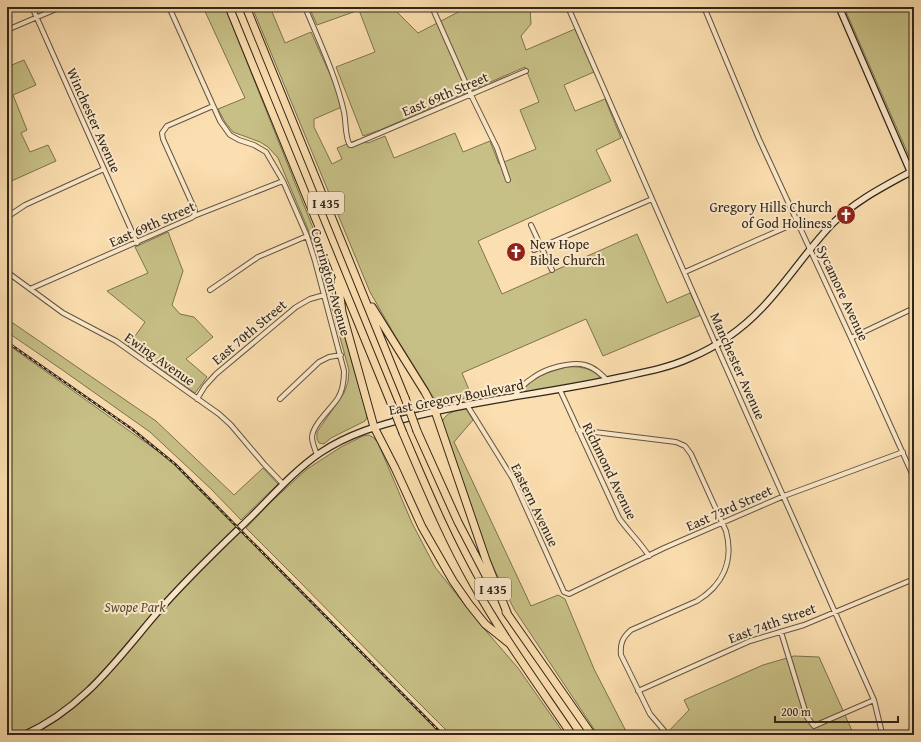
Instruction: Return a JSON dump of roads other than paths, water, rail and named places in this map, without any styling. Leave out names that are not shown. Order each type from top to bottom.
[{"type":"highway","name":"I 435","points":[[229,7],[403,433],[458,557],[494,620],[572,735]]},
{"type":"highway","name":"I 435","points":[[246,7],[406,398],[417,431],[471,549],[508,615],[592,735]]},
{"type":"highway","points":[[336,268],[342,312],[374,427],[422,527],[453,581],[485,624],[510,644]]},
{"type":"highway","points":[[362,291],[425,392],[435,411],[486,560],[508,615]]},
{"type":"main road","points":[[839,7],[912,171],[914,180]]},
{"type":"main road","name":"East Gregory Boulevard","points":[[24,735],[54,720],[67,711],[86,693],[123,654],[175,593],[302,466],[317,455],[343,440],[374,427],[435,411],[608,381],[668,367],[692,358],[740,328],[761,309],[832,224],[853,205],[871,193],[912,171]]},
{"type":"street","name":"Winchester Avenue","points":[[32,7],[138,242]]},
{"type":"street","points":[[7,30],[61,7]]},
{"type":"street","name":"Corrington Avenue","points":[[168,7],[220,121],[230,135],[254,145],[266,152],[284,181],[307,236],[341,355],[344,371],[344,384],[338,398],[313,432],[312,441],[317,455]]},
{"type":"street","name":"East 69th Street","points":[[305,7],[325,54],[341,98],[347,141],[350,145],[526,71]]},
{"type":"street","points":[[432,7],[471,95],[497,148],[508,180]]},
{"type":"street","name":"Manchester Avenue","points":[[568,7],[874,700],[883,735]]},
{"type":"street","name":"Sycamore Avenue","points":[[704,7],[759,138],[852,338],[914,478]]},
{"type":"street","points":[[194,216],[195,210],[163,139],[163,131],[167,126],[213,106]]},
{"type":"street","points":[[7,217],[25,205],[104,169]]},
{"type":"street","name":"East 69th Street","points":[[30,289],[194,216],[284,181]]},
{"type":"street","points":[[534,250],[652,199]]},
{"type":"street","points":[[684,272],[798,222]]},
{"type":"street","points":[[531,225],[552,270]]},
{"type":"street","points":[[210,290],[258,258],[307,236]]},
{"type":"street","name":"Ewing Avenue","points":[[7,272],[63,313],[116,341],[219,414],[231,425],[264,464],[284,484]]},
{"type":"street","name":"East 70th Street","points":[[197,399],[205,386],[216,374],[296,307],[310,299],[324,295]]},
{"type":"street","points":[[852,338],[914,308]]},
{"type":"street","points":[[280,399],[319,362],[329,357],[341,355]]},
{"type":"street","points":[[514,397],[519,389],[535,376],[566,364],[584,364],[595,370],[608,381]]},
{"type":"street","name":"Richmond Avenue","points":[[560,390],[619,518],[626,529],[642,546],[648,556]]},
{"type":"street","name":"Eastern Avenue","points":[[467,405],[513,479],[564,592],[569,594]]},
{"type":"street","points":[[578,430],[676,442],[685,446],[691,454],[723,523],[728,538],[729,549],[726,567],[721,579],[706,595],[697,601],[631,630],[625,635],[621,645],[621,655],[638,691],[650,714],[667,734]]},
{"type":"street","name":"East 73rd Street","points":[[569,594],[648,556],[784,496],[903,452]]},
{"type":"street","name":"East 74th Street","points":[[638,691],[750,641],[804,625],[914,579]]},
{"type":"street","points":[[781,632],[807,717],[814,726],[874,700]]},
{"type":"railway","points":[[7,342],[132,429],[175,464],[443,735]]},
{"type":"place","name":"Gregory Hills Church of God Holiness","points":[[846,215]]},
{"type":"place","name":"New Hope Bible Church","points":[[516,252]]},
{"type":"park label","name":"Swope Park","points":[[135,607]]}]
